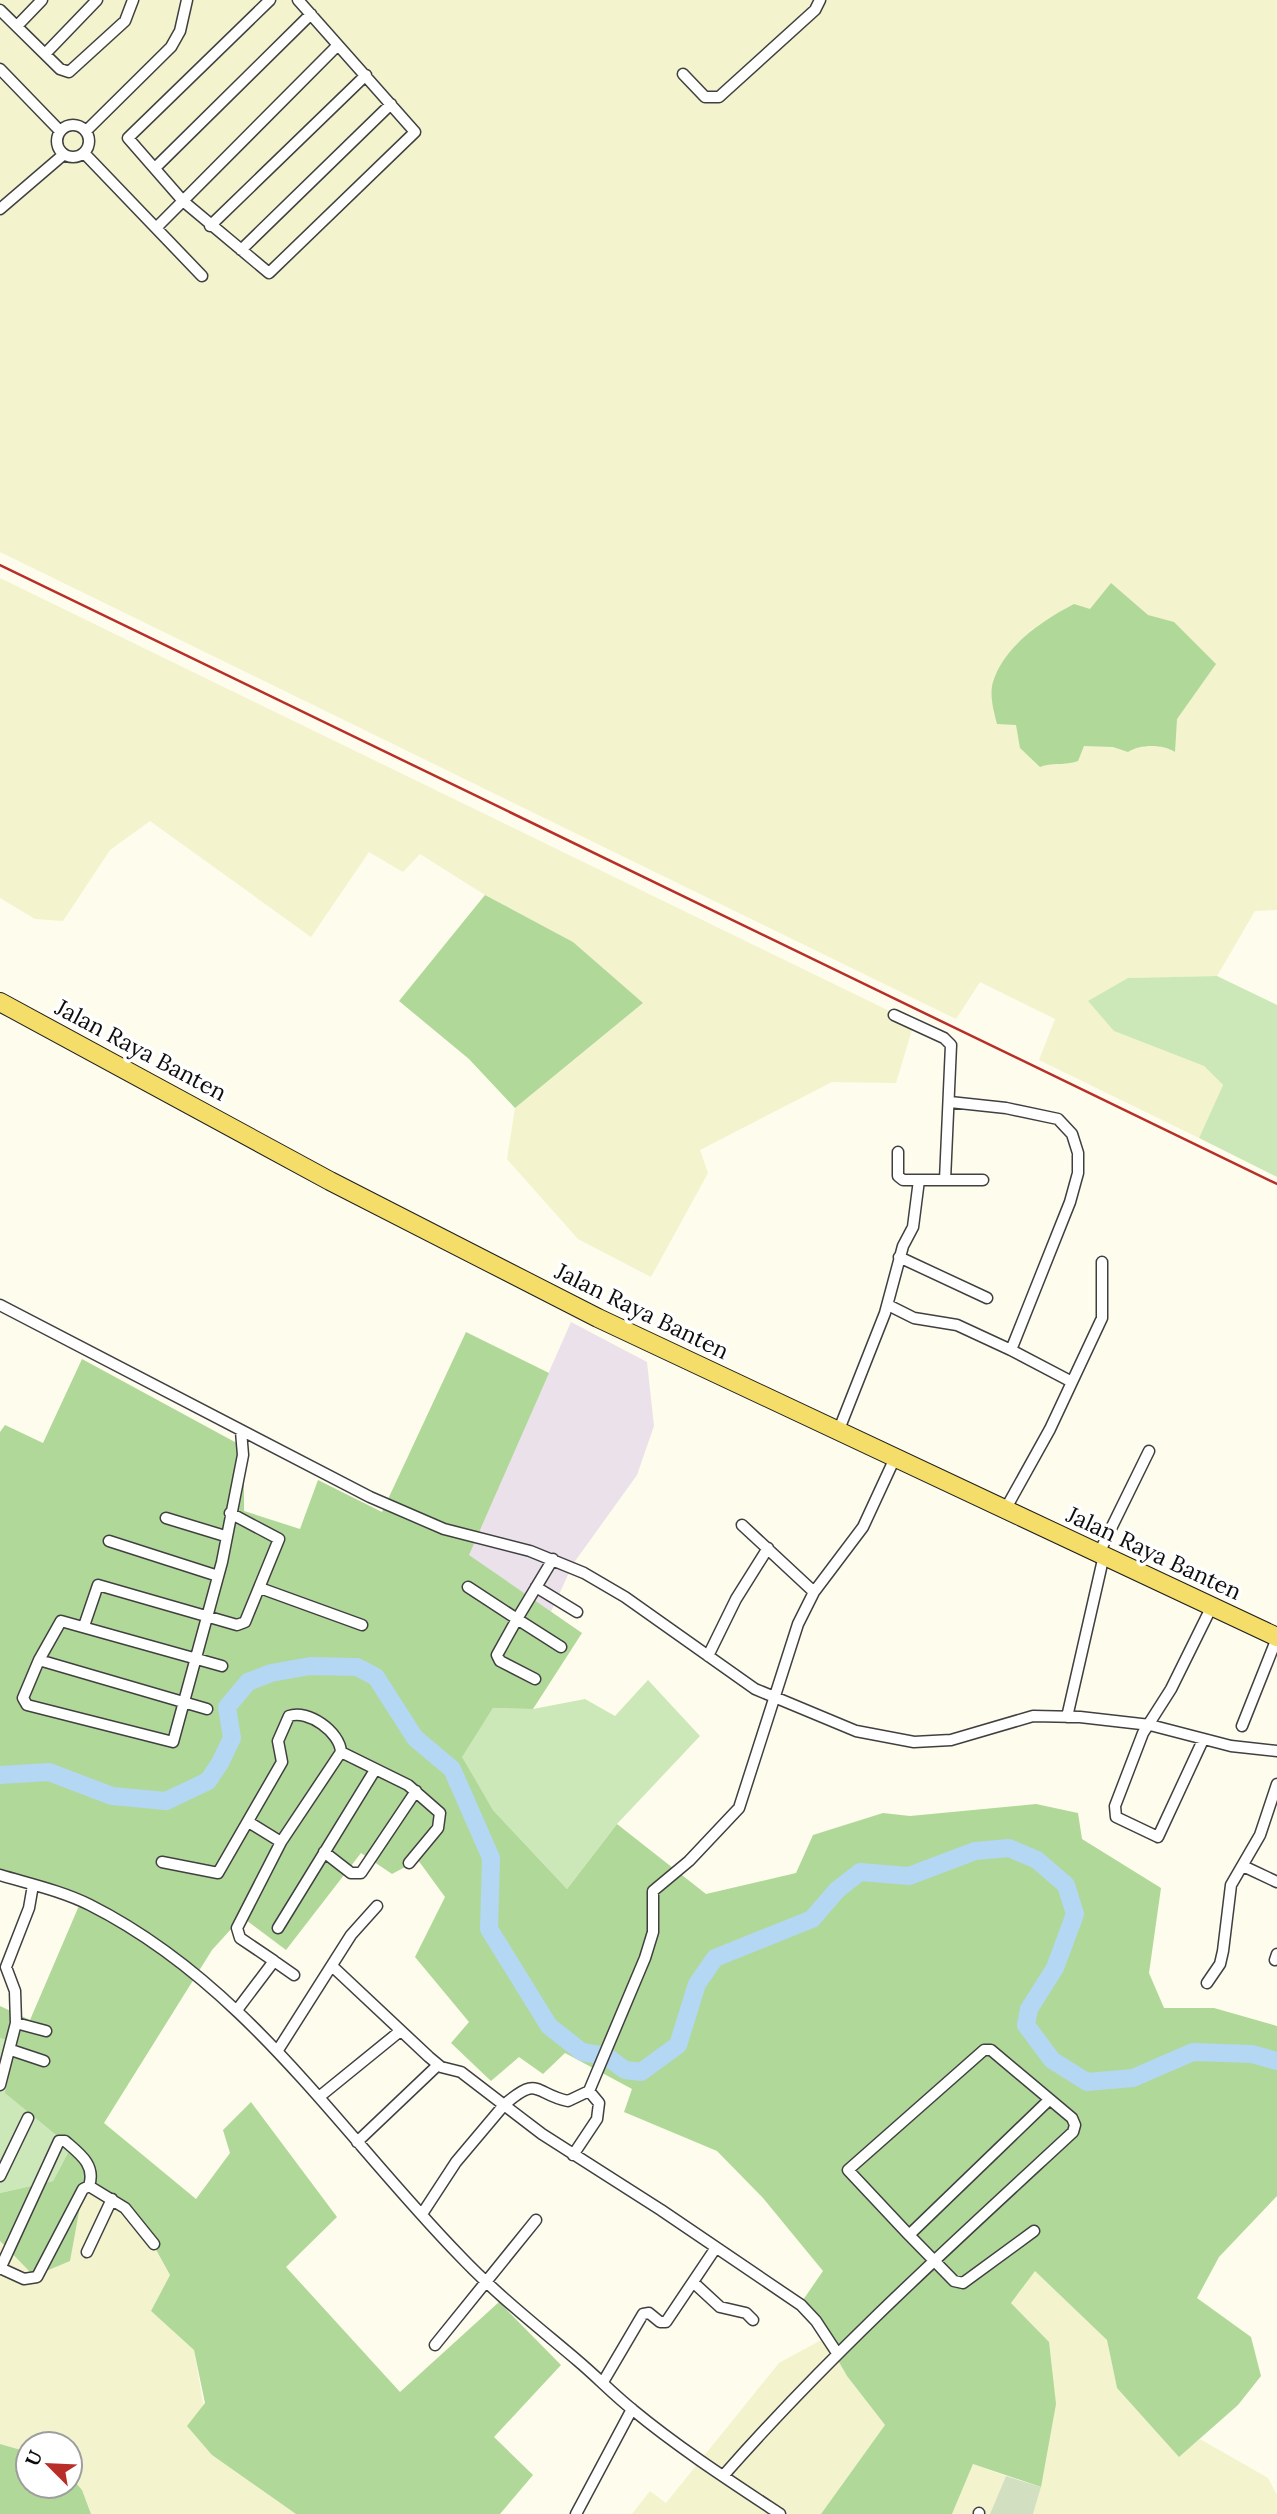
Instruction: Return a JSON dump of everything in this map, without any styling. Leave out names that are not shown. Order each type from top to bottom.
[{"type":"main road","name":"Jalan Raya Banten","points":[[0,1002],[438,1238],[894,1460],[1102,1554],[1277,1638]]},
{"type":"street","points":[[17,26],[42,0]]},
{"type":"street","points":[[45,54],[97,0]]},
{"type":"street","points":[[1,13],[60,69],[69,72],[125,21],[133,0]]},
{"type":"street","points":[[86,131],[171,47],[180,31],[187,0]]},
{"type":"street","points":[[270,0],[128,138],[183,201],[269,273],[415,132],[298,0]]},
{"type":"street","points":[[682,74],[705,97],[719,97],[815,10],[820,0]]},
{"type":"street","points":[[155,168],[311,14]]},
{"type":"street","points":[[156,228],[338,45]]},
{"type":"street","points":[[0,69],[60,131]]},
{"type":"street","points":[[210,226],[366,75]]},
{"type":"street","points":[[241,250],[391,104]]},
{"type":"street","points":[[63,155],[57,139],[60,131],[70,125],[86,131]]},
{"type":"street","points":[[63,155],[74,158],[84,153],[88,147],[86,131]]},
{"type":"street","points":[[84,153],[202,276]]},
{"type":"street","points":[[0,209],[63,155]]},
{"type":"street","points":[[894,1015],[944,1038],[951,1045],[945,1180]]},
{"type":"street","points":[[950,1102],[1006,1108],[1058,1119],[1072,1134],[1078,1153],[1078,1173],[1070,1202],[1011,1350]]},
{"type":"street","points":[[898,1152],[898,1176],[903,1180],[983,1181]]},
{"type":"street","points":[[838,1432],[888,1305],[899,1257],[913,1227],[919,1180]]},
{"type":"street","points":[[899,1257],[987,1298]]},
{"type":"street","points":[[1005,1510],[1102,1318],[1101,1262]]},
{"type":"street","points":[[0,1305],[370,1497],[444,1529],[553,1559],[625,1597],[743,1682],[856,1731],[914,1742],[951,1740],[1033,1716],[1067,1717],[1150,1725],[1203,1740],[1277,1751]]},
{"type":"street","points":[[888,1305],[914,1318],[957,1325],[1072,1382]]},
{"type":"street","points":[[222,1666],[195,1658],[84,1626],[59,1622],[23,1698],[24,1703],[32,1707],[172,1743],[195,1658],[205,1616],[218,1576],[243,1455],[241,1431]]},
{"type":"street","points":[[1067,1717],[1102,1554],[1149,1451]]},
{"type":"street","points":[[422,2214],[456,2162],[520,2090],[535,2087],[568,2101],[590,2088],[641,1970],[653,1933],[653,1891],[689,1861],[739,1808],[789,1649],[814,1592],[863,1527],[894,1460]]},
{"type":"street","points":[[84,1626],[98,1585],[242,1625],[279,1539],[230,1513]]},
{"type":"street","points":[[166,1518],[225,1536]]},
{"type":"street","points":[[742,1525],[814,1592]]},
{"type":"street","points":[[109,1541],[218,1576]]},
{"type":"street","points":[[708,1656],[736,1599],[768,1548]]},
{"type":"street","points":[[535,1679],[500,1661],[497,1655],[553,1559]]},
{"type":"street","points":[[468,1587],[561,1647]]},
{"type":"street","points":[[537,1587],[577,1612]]},
{"type":"street","points":[[260,1588],[362,1625]]},
{"type":"street","points":[[1203,1740],[1158,1837],[1115,1814],[1143,1734],[1212,1606]]},
{"type":"street","points":[[1242,1726],[1277,1638]]},
{"type":"street","points":[[40,1660],[207,1709]]},
{"type":"street","points":[[162,1862],[218,1873],[250,1823],[282,1762],[278,1741],[289,1716],[297,1714],[322,1724],[338,1740],[341,1752],[281,1842],[236,1932],[240,1938],[294,1975]]},
{"type":"street","points":[[341,1752],[416,1791],[441,1818],[438,1828],[409,1863]]},
{"type":"street","points":[[278,1928],[375,1770]]},
{"type":"street","points":[[1206,1983],[1220,1964],[1228,1895],[1260,1835],[1277,1784]]},
{"type":"street","points":[[324,1853],[351,1873],[361,1872],[416,1791]]},
{"type":"street","points":[[250,1823],[281,1842]]},
{"type":"street","points":[[1243,1866],[1277,1882]]},
{"type":"street","points":[[0,1875],[88,1904],[146,1938],[237,2010],[278,2050],[460,2257],[632,2410],[780,2514]]},
{"type":"street","points":[[0,2085],[16,2023],[15,1991],[6,1967],[29,1908],[33,1885]]},
{"type":"street","points":[[278,2050],[351,1935],[377,1906]]},
{"type":"street","points":[[237,2010],[274,1961]]},
{"type":"street","points":[[332,1966],[399,2032],[438,2064],[461,2072],[573,2155],[661,2210],[801,2305],[816,2321],[837,2353]]},
{"type":"street","points":[[16,2023],[46,2031]]},
{"type":"street","points":[[319,2097],[399,2032]]},
{"type":"street","points":[[10,2050],[44,2061]]},
{"type":"street","points":[[723,2476],[790,2400],[837,2353],[934,2262],[1073,2132],[1072,2118],[997,2053],[984,2050],[850,2166],[848,2174],[934,2262],[954,2281],[963,2283],[1034,2231]]},
{"type":"street","points":[[357,2142],[438,2064]]},
{"type":"street","points":[[573,2155],[597,2119],[599,2104],[590,2088]]},
{"type":"street","points":[[909,2235],[1049,2100]]},
{"type":"street","points":[[0,2176],[28,2118]]},
{"type":"street","points":[[60,2141],[67,2142],[89,2164],[92,2175],[89,2186],[83,2189],[37,2277],[24,2279],[0,2268],[60,2141]]},
{"type":"street","points":[[89,2186],[112,2199],[134,2217],[154,2244]]},
{"type":"street","points":[[88,2252],[112,2199]]},
{"type":"street","points":[[435,2345],[536,2220]]},
{"type":"street","points":[[603,2382],[643,2314],[649,2313],[660,2322],[666,2322],[715,2249]]},
{"type":"street","points":[[694,2283],[720,2307],[746,2314],[753,2320]]},
{"type":"street","points":[[576,2514],[632,2410]]},
{"type":"shaded area","points":[[571,1322],[647,1362],[654,1426],[637,1475],[573,1564],[551,1612],[468,1555]]},
{"type":"green space","points":[[0,0],[1277,0],[1277,910],[1255,911],[1217,976],[1128,978],[1114,1031],[1204,1066],[1223,1085],[1199,1138],[1039,1060],[1055,1019],[980,982],[956,1019],[0,552]]},
{"type":"green space","points":[[0,578],[914,1023],[896,1083],[832,1082],[700,1150],[708,1173],[651,1277],[578,1239],[507,1159],[515,1108],[642,1004],[573,942],[485,895],[420,854],[403,872],[369,852],[311,937],[150,821],[110,850],[63,921],[35,919],[0,898]]},
{"type":"green space","points":[[1111,583],[1148,615],[1174,622],[1216,664],[1177,719],[1175,752],[1158,746],[1145,746],[1128,752],[1113,747],[1084,746],[1078,761],[1040,767],[1020,748],[1016,725],[997,724],[992,687],[998,669],[1015,646],[1038,626],[1074,604],[1090,609]]},
{"type":"green space","points":[[485,895],[573,942],[643,1003],[515,1108],[469,1059],[399,1001]]},
{"type":"green space","points":[[1217,976],[1277,1005],[1277,1177],[1199,1138],[1223,1085],[1204,1066],[1114,1031],[1088,1001],[1128,978]]},
{"type":"green space","points":[[466,1332],[549,1373],[469,1555],[582,1633],[533,1709],[493,1708],[462,1757],[493,1810],[567,1889],[617,1824],[706,1894],[796,1873],[813,1835],[883,1813],[910,1816],[1036,1804],[1078,1813],[1082,1839],[1161,1888],[1149,1973],[1164,2008],[1214,2008],[1277,2026],[1277,2196],[1219,2257],[1197,2298],[1251,2337],[1261,2376],[1238,2405],[1179,2457],[1117,2388],[1107,2340],[1035,2271],[1011,2303],[1049,2342],[1056,2404],[1041,2487],[973,2464],[952,2514],[821,2514],[885,2425],[847,2376],[803,2300],[823,2271],[763,2198],[717,2151],[624,2112],[632,2089],[565,2053],[543,2074],[519,2057],[491,2081],[451,2043],[469,2022],[415,1957],[445,1897],[418,1860],[392,1874],[361,1853],[286,1950],[242,1917],[212,1950],[104,2123],[196,2199],[230,2153],[223,2130],[251,2102],[337,2217],[286,2267],[400,2392],[499,2302],[561,2365],[494,2437],[533,2475],[500,2514],[296,2514],[212,2455],[187,2426],[205,2403],[194,2350],[151,2311],[170,2275],[144,2228],[85,2179],[70,2261],[34,2276],[0,2241],[0,2193],[53,2181],[71,2147],[5,2093],[15,2043],[0,2038],[0,2006],[30,2020],[81,1901],[0,1871],[0,1432],[5,1425],[43,1443],[82,1359],[244,1447],[244,1511],[300,1529],[318,1480],[382,1512]]},
{"type":"green space","points":[[648,1680],[700,1736],[617,1824],[567,1889],[493,1810],[461,1757],[493,1708],[533,1709],[585,1699],[615,1716]]},
{"type":"green space","points":[[0,2038],[15,2043],[71,2147],[53,2181],[0,2193]]},
{"type":"green space","points":[[85,2179],[144,2228],[170,2275],[151,2311],[194,2350],[212,2455],[296,2514],[91,2514],[84,2495],[84,2430],[14,2430],[14,2448],[0,2444],[0,2241],[10,2255]]},
{"type":"green space","points":[[1035,2270],[1107,2340],[1117,2388],[1179,2456],[1200,2439],[1268,2478],[1277,2495],[1277,2514],[1033,2514],[1041,2487],[1011,2303]]},
{"type":"green space","points":[[825,2338],[847,2376],[885,2425],[821,2514],[632,2514],[650,2491],[666,2503],[779,2363]]},
{"type":"green space","points":[[0,2444],[14,2448],[14,2500],[84,2500],[84,2495],[91,2514],[0,2514]]},
{"type":"green space","points":[[973,2464],[1006,2476],[990,2514],[952,2514]]},
{"type":"green space","points":[[1006,2476],[1041,2487],[1033,2514],[990,2514]]},
{"type":"waterway","points":[[0,1775],[49,1772],[112,1796],[166,1801],[208,1781],[232,1738],[227,1707],[248,1682],[271,1673],[310,1666],[357,1667],[376,1677],[415,1738],[452,1769],[491,1858],[489,1929],[549,2026],[582,2052],[606,2056],[625,2070],[641,2072],[678,2045],[697,1984],[715,1958],[812,1919],[837,1890],[860,1872],[909,1876],[975,1851],[1009,1848],[1037,1860],[1066,1885],[1075,1914],[1055,1968],[1029,2009],[1026,2025],[1052,2060],[1087,2082],[1133,2078],[1193,2052],[1252,2054],[1277,2061]]},
{"type":"railway","points":[[0,565],[1277,1184]]}]
